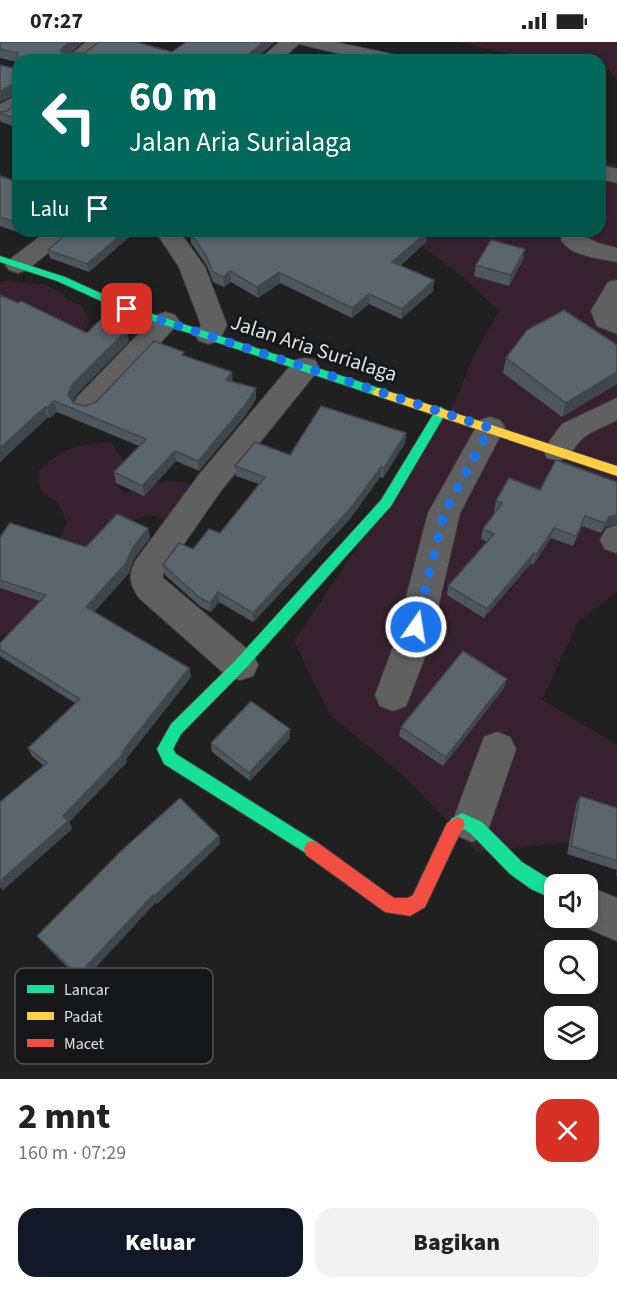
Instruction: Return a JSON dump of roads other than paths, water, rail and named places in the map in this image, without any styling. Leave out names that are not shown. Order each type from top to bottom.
[{"type":"street","points":[[82,54],[99,42]]},
{"type":"street","points":[[276,54],[291,42]]},
{"type":"street","points":[[308,42],[365,54]]},
{"type":"street","points":[[6,263],[52,237]]},
{"type":"street","points":[[171,237],[195,277],[214,325],[209,335]]},
{"type":"street","points":[[573,237],[573,240],[590,249],[617,255]]},
{"type":"street","name":"Jalan Aria Surialaga","points":[[6,263],[62,279],[127,309],[617,471]]},
{"type":"street","points":[[617,288],[604,311],[606,320],[617,325]]},
{"type":"street","points":[[87,405],[166,321]]},
{"type":"street","points":[[240,664],[151,588],[146,582],[146,576],[148,569],[209,484],[305,367]]},
{"type":"street","points":[[558,450],[572,430],[617,408]]},
{"type":"street","points":[[441,411],[386,503],[168,740],[165,749],[170,759],[280,827],[391,906],[405,908],[414,906],[423,895],[453,829],[462,821],[472,824],[517,871],[544,887]]},
{"type":"street","points":[[393,695],[411,647],[444,513],[490,428]]},
{"type":"street","points":[[472,824],[497,749]]},
{"type":"street","points":[[598,911],[617,920]]}]
